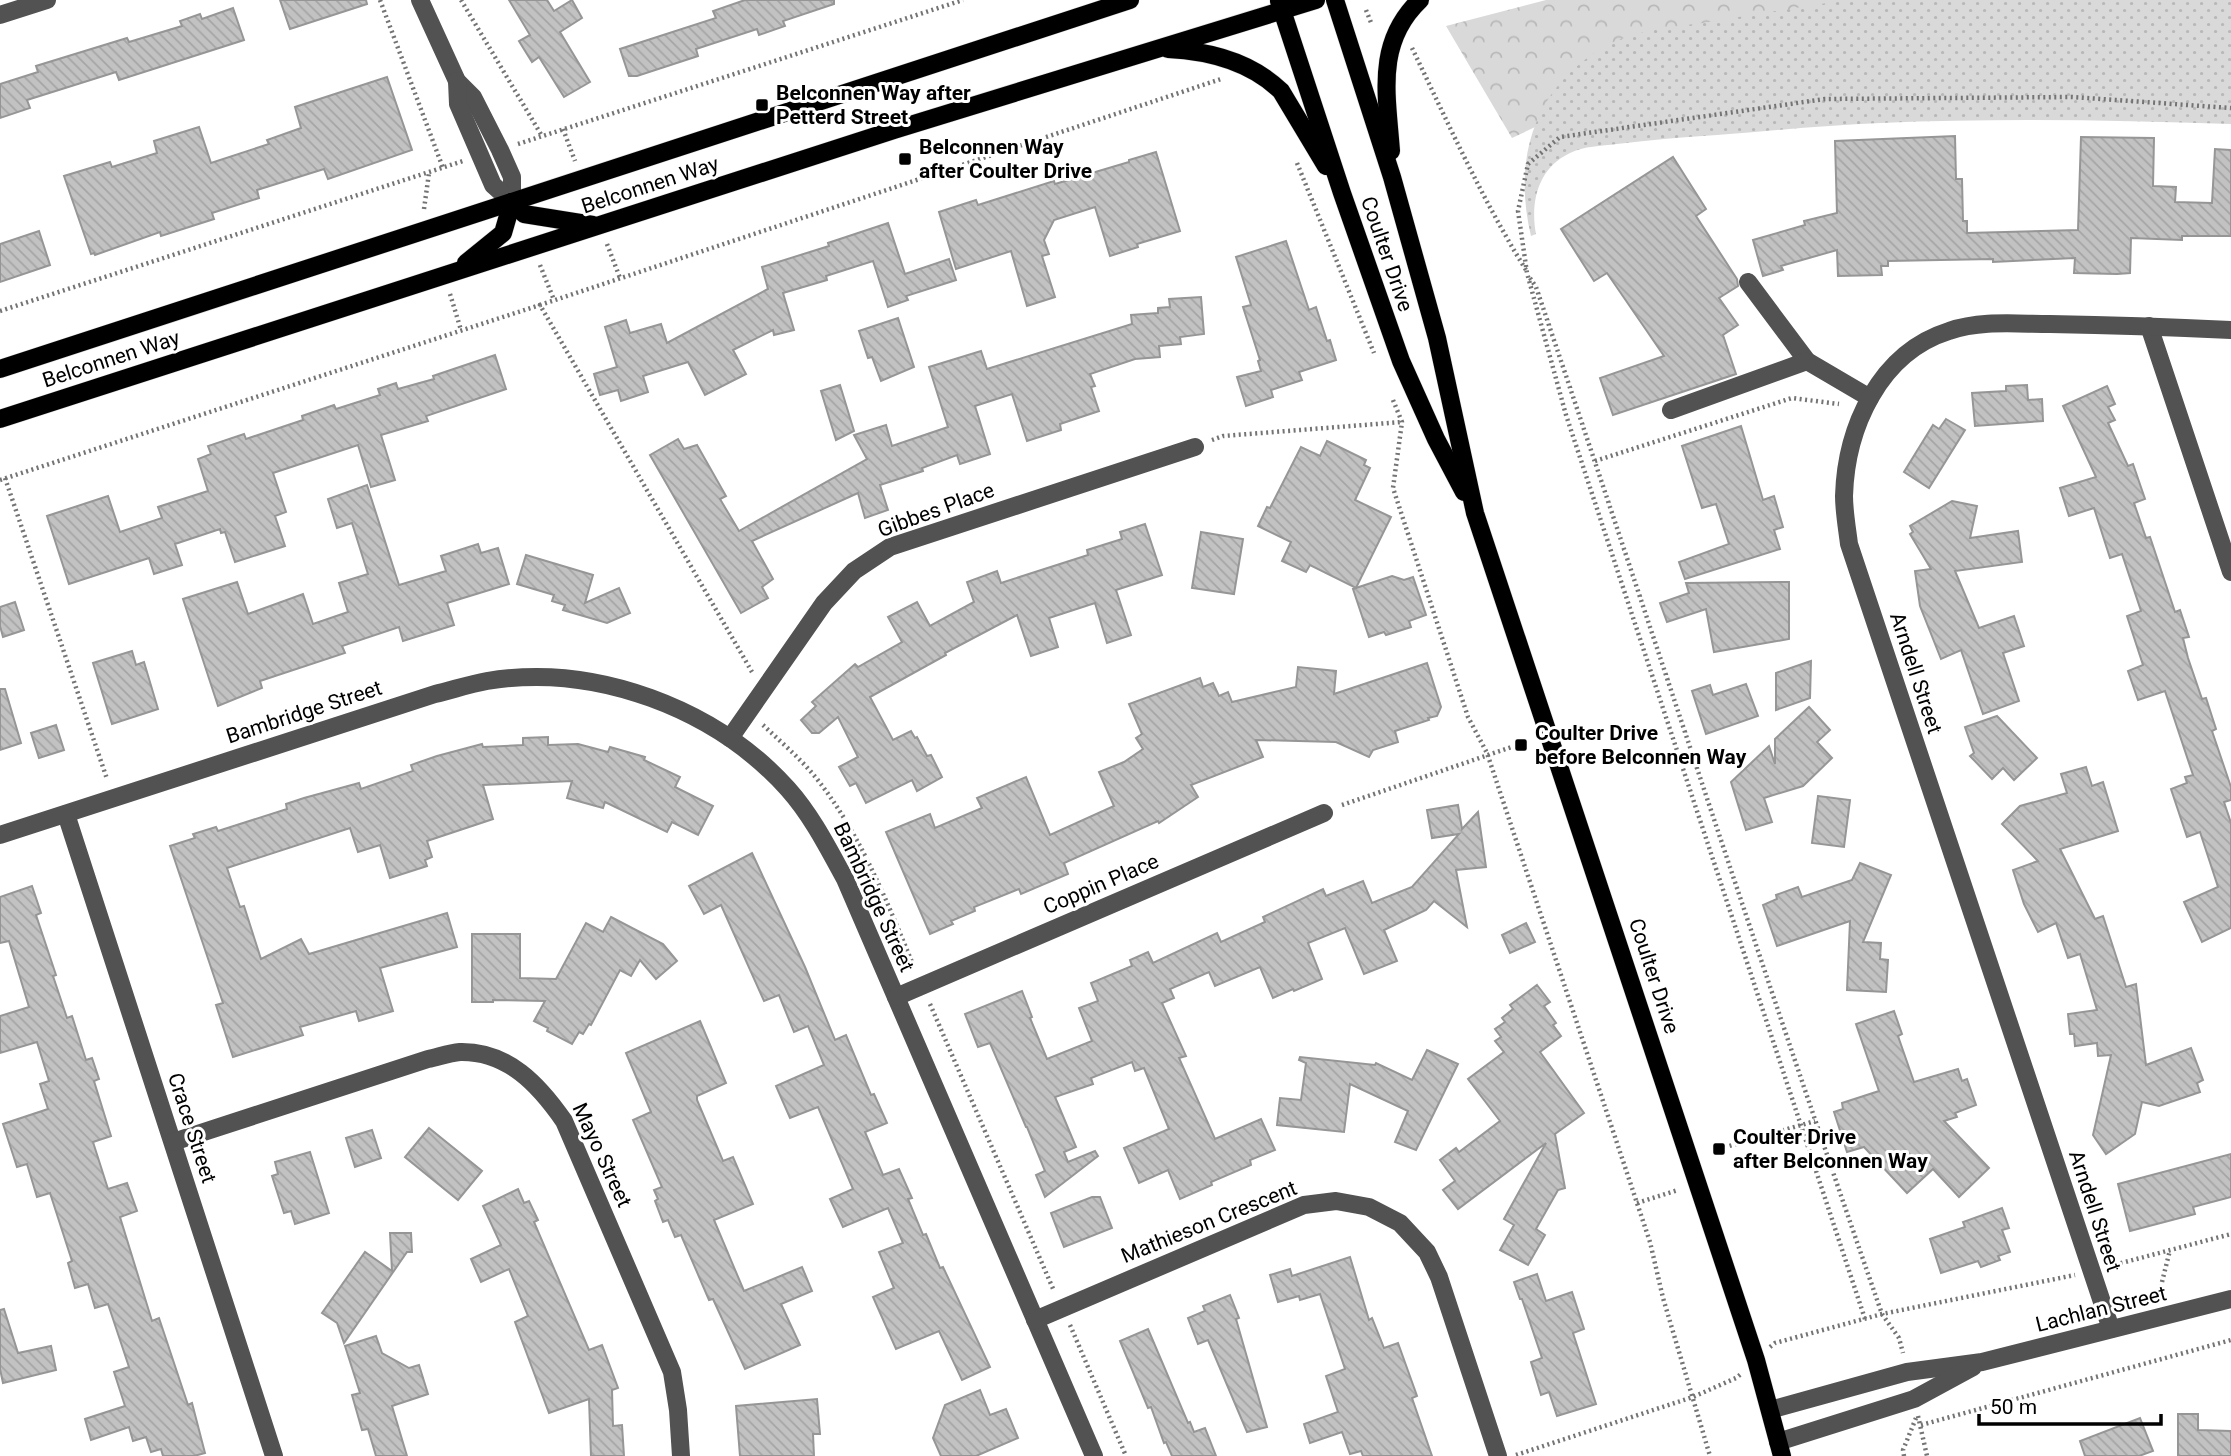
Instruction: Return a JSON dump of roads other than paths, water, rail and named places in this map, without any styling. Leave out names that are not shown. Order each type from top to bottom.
[{"type":"main road","points":[[1050,27],[1101,0]]},
{"type":"main road","name":"Belconnen Way","points":[[0,369],[1130,0]]},
{"type":"main road","name":"Belconnen Way","points":[[0,419],[1155,48],[1280,5],[1316,0]]},
{"type":"main road","name":"Coulter Drive","points":[[1335,0],[1392,177],[1437,338],[1475,513],[1756,1360],[1780,1449]]},
{"type":"main road","points":[[1392,177],[1386,63],[1391,41],[1399,25],[1420,0]]},
{"type":"main road","name":"Coulter Drive","points":[[1280,5],[1401,361],[1436,439],[1475,513]]},
{"type":"main road","points":[[1155,48],[1213,55],[1252,70],[1271,81],[1281,91],[1342,193]]},
{"type":"main road","points":[[512,202],[524,214],[600,225]]},
{"type":"main road","points":[[456,271],[503,233],[512,202]]},
{"type":"street","points":[[0,15],[47,0]]},
{"type":"street","points":[[419,0],[457,81],[473,97],[504,159],[512,177],[512,202]]},
{"type":"street","points":[[1748,282],[1807,361],[1867,403]]},
{"type":"street","name":"Arndell Street","points":[[2111,1329],[1849,544],[1844,498],[1849,452],[1867,403],[1884,376],[1913,348],[1948,331],[1986,324],[2231,330]]},
{"type":"street","points":[[2149,326],[2231,572]]},
{"type":"street","points":[[1671,410],[1807,361]]},
{"type":"street","name":"Gibbes Place","points":[[730,738],[824,603],[854,571],[890,547],[1195,447]]},
{"type":"street","name":"Bambridge Street","points":[[0,835],[422,698],[487,681],[541,677],[596,683],[651,698],[678,709],[730,738],[788,789],[820,831],[845,879],[1094,1456]]},
{"type":"street","name":"Coppin Place","points":[[896,998],[1324,813]]},
{"type":"street","name":"Crace Street","points":[[66,814],[274,1456]]},
{"type":"street","name":"Mayo Street","points":[[173,1142],[428,1059],[457,1052],[503,1061],[531,1079],[544,1092],[564,1121],[672,1373],[681,1456]]},
{"type":"street","name":"Mathieson Crescent","points":[[1035,1320],[1304,1205],[1336,1201],[1369,1207],[1400,1223],[1427,1252],[1439,1277],[1498,1456]]},
{"type":"street","name":"Lachlan Street","points":[[1770,1410],[1907,1372],[1982,1362],[2231,1299]]},
{"type":"street","name":"Lachlan Street","points":[[1780,1449],[1914,1399],[1982,1362]]},
{"type":"place","name":"Belconnen Way after Petterd Street","points":[[762,105]]},
{"type":"place","name":"Belconnen Way after Coulter Drive","points":[[905,159]]},
{"type":"place","name":"Coulter Drive before Belconnen Way","points":[[1521,745]]},
{"type":"place","name":"Coulter Drive after Belconnen Way","points":[[1719,1149]]}]
